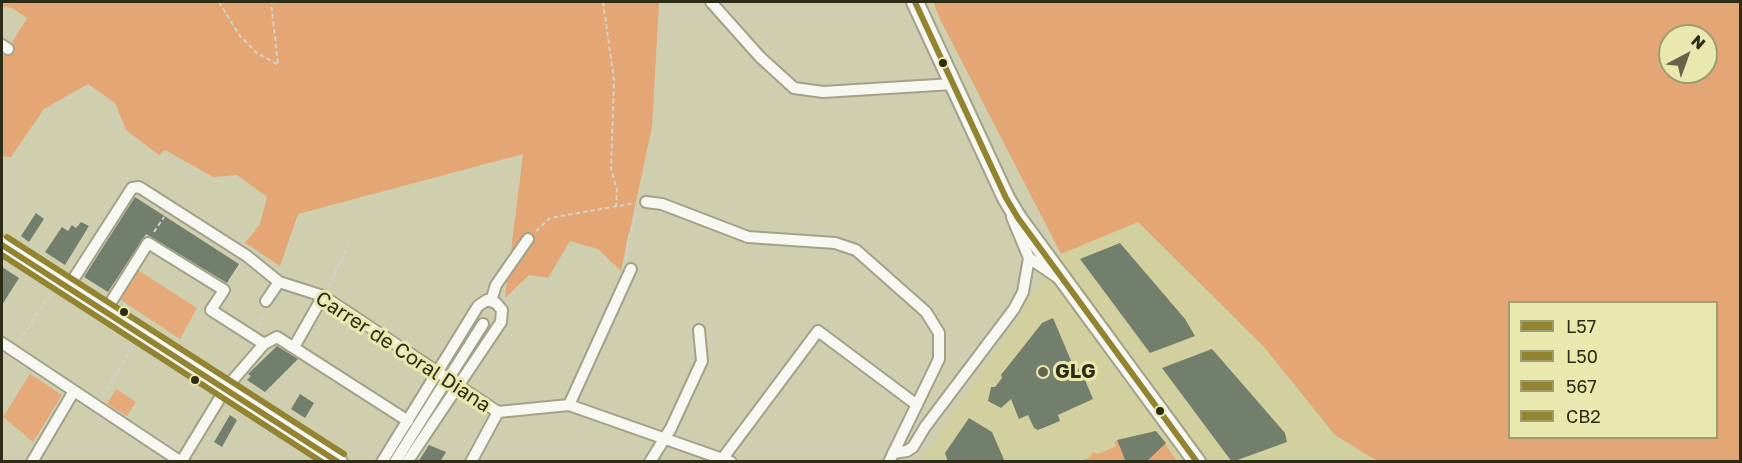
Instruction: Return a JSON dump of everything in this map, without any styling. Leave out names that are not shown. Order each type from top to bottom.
[{"type":"street","points":[[711,2],[760,57],[794,88],[823,92],[953,84]]},
{"type":"street","points":[[891,458],[913,447],[925,427],[1014,309],[1023,292],[1029,258],[1006,198],[915,2]]},
{"type":"street","name":"Carrer de Coral Diana","points":[[69,286],[132,188],[139,187],[247,256],[279,282],[323,296],[445,384],[498,412]]},
{"type":"street","points":[[1006,198],[1062,280],[1197,462]]},
{"type":"street","points":[[646,202],[662,204],[748,237],[835,243],[864,255],[926,312],[939,333],[939,359],[891,458]]},
{"type":"street","points":[[491,301],[496,285],[528,239]]},
{"type":"street","points":[[106,310],[148,243],[224,290],[211,310],[260,341]]},
{"type":"street","points":[[2,245],[69,286],[339,462]]},
{"type":"street","points":[[1029,258],[1062,280]]},
{"type":"street","points":[[569,405],[631,269]]},
{"type":"street","points":[[266,301],[279,282]]},
{"type":"street","points":[[294,347],[323,296]]},
{"type":"street","points":[[382,462],[408,421],[445,384],[501,322],[502,310],[491,301],[483,301],[478,306],[445,384],[407,462]]},
{"type":"street","points":[[453,370],[483,324]]},
{"type":"street","points":[[650,462],[702,362],[699,330]]},
{"type":"street","points":[[472,460],[498,412],[569,405],[727,460],[818,331],[917,405]]},
{"type":"street","points":[[2,343],[181,462],[226,388],[260,341],[277,337],[408,421]]},
{"type":"street","points":[[395,462],[445,384]]},
{"type":"street","points":[[32,462],[74,391]]},
{"type":"path","points":[[219,2],[240,36],[257,53],[278,65],[272,2]]},
{"type":"path","points":[[603,2],[614,80],[611,169],[617,190],[616,207]]},
{"type":"path","points":[[528,239],[550,218],[646,202]]},
{"type":"path","points":[[148,243],[170,207]]},
{"type":"path","points":[[631,269],[626,264],[627,245],[637,214]]},
{"type":"path","points":[[323,296],[349,244]]},
{"type":"path","points":[[224,290],[247,256]]},
{"type":"path","points":[[13,351],[50,294]]},
{"type":"path","points":[[260,341],[266,301]]},
{"type":"path","points":[[100,399],[133,347]]},
{"type":"shaded area","points":[[2,2],[659,2],[652,127],[621,271],[598,249],[570,241],[548,278],[529,275],[505,298],[523,154],[298,214],[280,266],[245,243],[260,224],[267,197],[237,175],[213,177],[165,150],[159,155],[126,130],[115,103],[88,84],[44,109],[11,157],[2,156],[2,59],[27,18],[12,8],[2,6]]},
{"type":"shaded area","points":[[933,2],[1740,2],[1740,461],[1377,461],[1335,435],[1264,347],[1138,222],[1061,254]]},
{"type":"shaded area","points":[[1137,222],[1264,347],[1335,435],[1377,461],[921,462],[1061,254]]},
{"type":"shaded area","points":[[136,269],[197,308],[180,339],[118,298]]},
{"type":"shaded area","points":[[30,374],[62,395],[33,442],[3,417]]},
{"type":"shaded area","points":[[116,389],[136,402],[127,416],[107,404]]},
{"type":"shaded area","points":[[1156,431],[1177,461],[1079,462],[1090,457],[1093,452],[1098,454],[1116,446],[1114,442]]},
{"type":"building","points":[[135,197],[239,264],[227,283],[146,234],[108,292],[84,277]]},
{"type":"building","points":[[36,213],[44,219],[29,242],[21,236]]},
{"type":"building","points":[[81,222],[89,226],[65,265],[45,252],[62,227],[68,231],[72,225],[76,228]]},
{"type":"building","points":[[1120,243],[1185,319],[1195,336],[1150,353],[1080,259]]},
{"type":"building","points":[[2,267],[19,278],[2,305]]},
{"type":"building","name":"GLG","points":[[1053,318],[1075,370],[1080,368],[1093,399],[1058,415],[1060,421],[1038,430],[1034,428],[1028,415],[1019,419],[1011,399],[1001,408],[988,401],[991,387],[995,387],[1002,378],[1001,375],[1042,323]]},
{"type":"building","points":[[277,346],[298,359],[265,392],[247,380],[251,376],[248,374]]},
{"type":"building","points":[[1212,349],[1285,433],[1287,442],[1232,462],[1162,368]]},
{"type":"building","points":[[300,394],[314,403],[305,418],[291,409]]},
{"type":"building","points":[[230,415],[237,420],[222,447],[214,442]]},
{"type":"building","points":[[969,418],[992,432],[1005,462],[948,462],[945,453]]},
{"type":"building","points":[[1156,431],[1166,443],[1146,462],[1126,462],[1117,440]]},
{"type":"building","points":[[429,445],[446,452],[440,462],[418,462]]},
{"type":"transit line","name":"CB2","points":[[915,2],[1006,198],[1018,218],[1197,462]]},
{"type":"transit line","name":"567","points":[[7,237],[344,454]]},
{"type":"transit line","name":"L57","points":[[2,245],[338,462]]},
{"type":"transit line","name":"L50","points":[[2,255],[322,462]]},
{"type":"place","name":"GLG","points":[[1043,372]]}]
